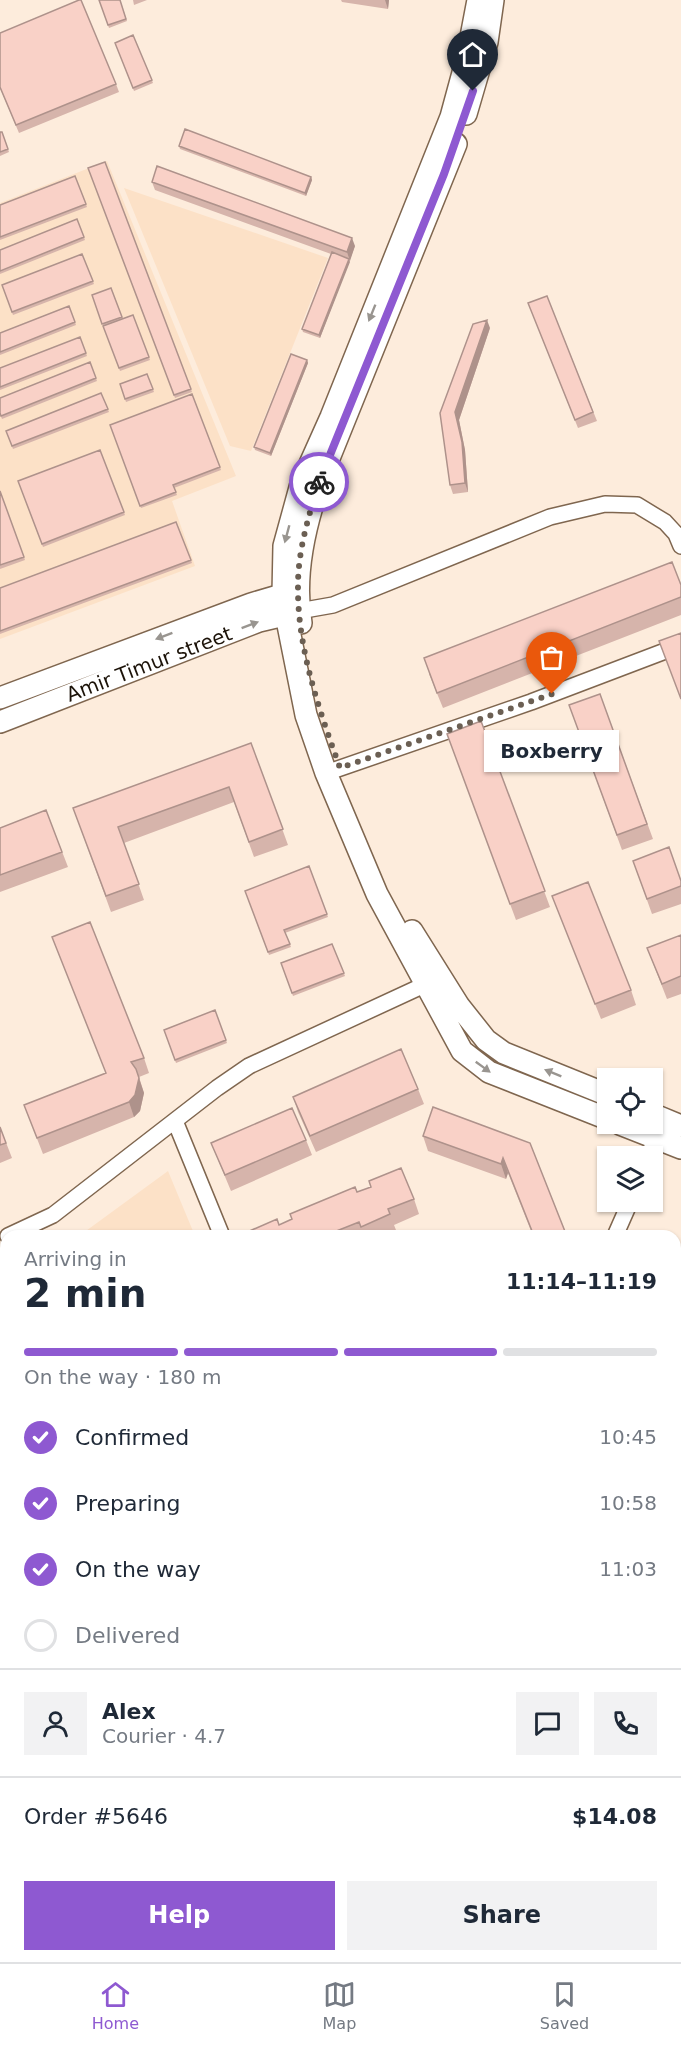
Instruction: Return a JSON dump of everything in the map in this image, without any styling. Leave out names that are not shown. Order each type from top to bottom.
[{"type":"main road","points":[[478,0],[467,58],[451,117],[331,417],[301,484],[284,546],[306,715],[333,770],[377,894],[433,981],[462,1051],[489,1072],[597,1115]]},
{"type":"main road","points":[[292,603],[310,509],[463,124],[486,42],[493,0]]},
{"type":"main road","name":"Amir Timur street","points":[[0,698],[251,604],[292,603]]},
{"type":"main road","name":"Amir Timur street","points":[[0,722],[259,621],[292,603]]},
{"type":"main road","points":[[433,981],[459,1006],[486,1040],[504,1053],[597,1091]]},
{"type":"main road","points":[[663,1119],[681,1126]]},
{"type":"main road","points":[[634,1134],[651,1146]]},
{"type":"main road","points":[[663,1147],[681,1148]]},
{"type":"street","points":[[292,603],[333,605],[550,517],[604,504],[637,505],[665,522],[676,534],[681,546]]},
{"type":"street","points":[[333,770],[531,702],[681,645]]},
{"type":"street","points":[[20,1230],[53,1215],[217,1088],[249,1066],[433,981]]},
{"type":"street","points":[[175,1121],[220,1230]]},
{"type":"street","points":[[618,1230],[626,1212]]},
{"type":"shaded area","points":[[107,161],[236,476],[172,501],[195,566],[0,639],[0,203]]},
{"type":"shaded area","points":[[124,188],[328,258],[251,451],[230,446]]},
{"type":"shaded area","points":[[168,1171],[193,1230],[87,1230]]},
{"type":"building","points":[[81,0],[116,84],[16,125],[0,87],[0,33]]},
{"type":"building","points":[[99,0],[120,0],[126,19],[108,25]]},
{"type":"building","points":[[133,35],[152,80],[133,88],[115,43]]},
{"type":"building","points":[[185,129],[311,177],[305,193],[179,146]]},
{"type":"building","points":[[0,132],[2,132],[8,149],[0,152]]},
{"type":"building","points":[[105,162],[191,389],[174,395],[88,168]]},
{"type":"building","points":[[157,166],[352,238],[347,252],[152,182]]},
{"type":"building","points":[[75,176],[86,204],[0,237],[0,205]]},
{"type":"building","points":[[77,219],[84,237],[0,271],[0,250]]},
{"type":"building","points":[[332,252],[349,259],[319,335],[302,329]]},
{"type":"building","points":[[82,254],[93,281],[12,312],[2,285]]},
{"type":"building","points":[[111,288],[122,317],[102,324],[92,295]]},
{"type":"building","points":[[547,296],[593,412],[575,420],[528,303]]},
{"type":"building","points":[[69,306],[75,322],[0,352],[0,333]]},
{"type":"building","points":[[133,315],[149,357],[119,368],[103,326]]},
{"type":"building","points":[[487,320],[455,412],[462,442],[465,483],[450,485],[440,413],[473,324]]},
{"type":"building","points":[[80,337],[86,353],[0,387],[0,368]]},
{"type":"building","points":[[291,354],[307,360],[270,453],[254,447]]},
{"type":"building","points":[[90,362],[96,378],[1,416],[0,398]]},
{"type":"building","points":[[147,374],[153,389],[125,399],[120,384]]},
{"type":"building","points":[[101,393],[108,409],[12,446],[6,431]]},
{"type":"building","points":[[192,394],[220,467],[173,485],[176,492],[140,506],[110,425]]},
{"type":"building","points":[[100,450],[124,512],[42,544],[18,481]]},
{"type":"building","points":[[0,491],[24,557],[0,565]]},
{"type":"building","points":[[176,522],[191,560],[0,631],[0,588]]},
{"type":"building","points":[[672,562],[681,585],[681,597],[437,693],[424,658]]},
{"type":"building","points":[[681,633],[681,699],[659,641]]},
{"type":"building","points":[[600,694],[647,824],[617,835],[569,705]]},
{"type":"building","points":[[481,721],[545,891],[510,904],[447,734]]},
{"type":"building","points":[[251,743],[283,829],[249,842],[229,787],[118,827],[139,884],[106,896],[73,808]]},
{"type":"building","points":[[46,810],[62,852],[0,875],[0,828]]},
{"type":"building","points":[[669,847],[681,886],[647,899],[633,861]]},
{"type":"building","points":[[309,866],[327,914],[284,930],[290,944],[268,952],[245,891]]},
{"type":"building","points":[[588,882],[631,990],[595,1004],[552,896]]},
{"type":"building","points":[[90,922],[144,1058],[131,1062],[139,1078],[135,1095],[129,1102],[37,1138],[24,1105],[106,1073],[52,937]]},
{"type":"building","points":[[681,935],[681,976],[662,984],[647,948]]},
{"type":"building","points":[[332,944],[344,973],[292,993],[281,963]]},
{"type":"building","points":[[215,1010],[226,1040],[175,1060],[164,1030]]},
{"type":"building","points":[[401,1049],[418,1089],[310,1136],[293,1097]]},
{"type":"building","points":[[433,1107],[530,1143],[564,1230],[532,1230],[503,1158],[501,1164],[423,1136]]},
{"type":"building","points":[[292,1108],[306,1140],[225,1175],[211,1143]]},
{"type":"building","points":[[0,1127],[6,1143],[0,1145]]},
{"type":"building","points":[[401,1168],[414,1199],[388,1209],[390,1214],[361,1227],[359,1222],[339,1230],[252,1230],[277,1219],[279,1225],[292,1219],[290,1214],[355,1187],[357,1192],[371,1187],[369,1181]]},
{"type":"way so far","points":[[319,482],[310,509],[302,549],[298,584],[299,612],[317,706],[340,768],[552,694]]},
{"type":"place","name":"Boxberry","points":[[552,694]]},
{"type":"route","points":[[319,482],[444,174],[473,91]]}]
